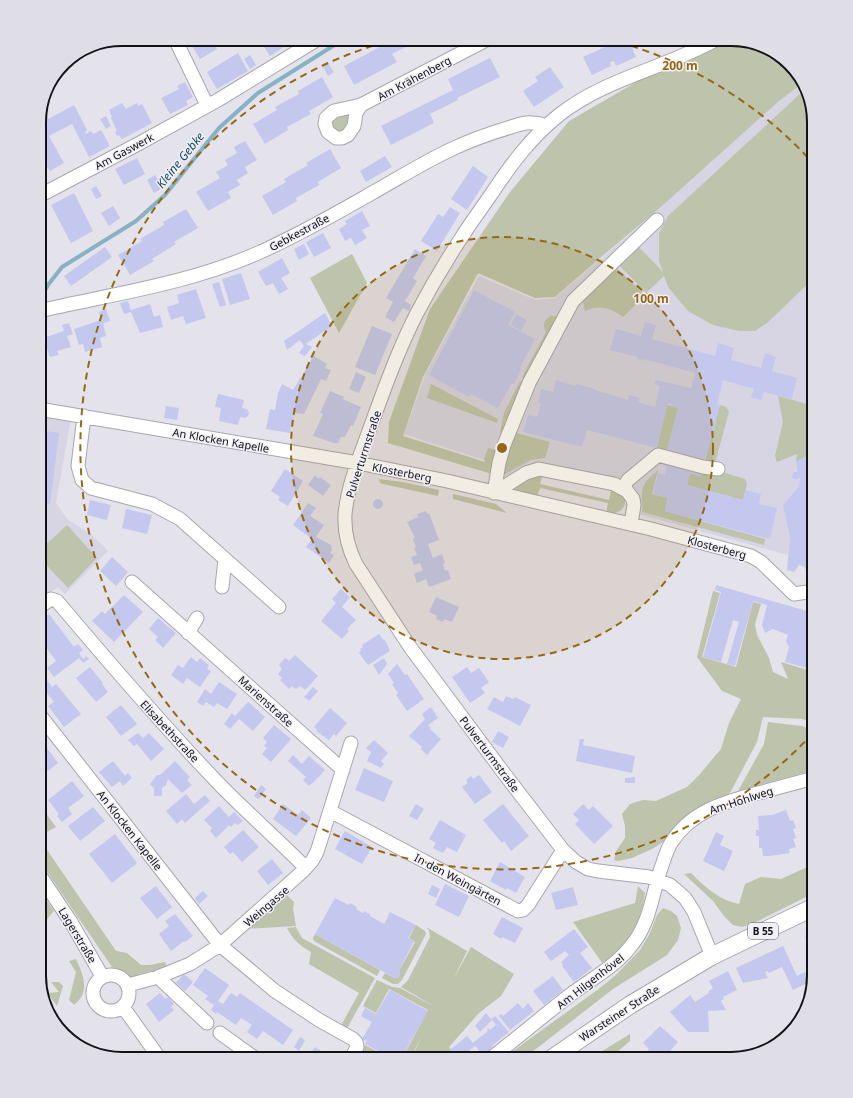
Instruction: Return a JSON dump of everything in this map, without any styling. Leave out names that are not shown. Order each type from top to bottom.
[{"type":"main road","name":"B 55","points":[[712,956],[807,910]]},
{"type":"main road","name":"Warsteiner Straße","points":[[561,1052],[620,1012],[712,956]]},
{"type":"street","points":[[178,46],[207,106]]},
{"type":"street","name":"Am Gaswerk","points":[[46,192],[207,106],[306,46]]},
{"type":"street","name":"Am Krähenberg","points":[[361,105],[475,46]]},
{"type":"street","name":"Pulverturmstraße","points":[[701,46],[591,94],[571,106],[546,126],[525,146],[511,165],[468,228],[409,328],[392,370],[350,487],[345,515],[345,534],[350,552],[356,564],[410,647],[563,850],[576,862],[593,870],[640,875],[658,879],[670,885],[685,898],[694,912],[712,956]]},
{"type":"street","name":"Gebkestraße","points":[[46,310],[151,287],[226,266],[257,254],[283,241],[373,193],[438,155],[460,145],[501,130],[527,123],[533,122],[546,126]]},
{"type":"street","points":[[494,493],[499,463],[520,403],[566,312],[573,301],[657,220]]},
{"type":"street","name":"An Klocken Kapelle","points":[[46,410],[358,463]]},
{"type":"street","points":[[84,416],[78,466],[82,480],[91,488],[152,504],[180,519],[279,607]]},
{"type":"street","points":[[622,488],[628,480],[658,455],[718,470]]},
{"type":"street","name":"Klosterberg","points":[[358,463],[630,524],[751,556],[761,562],[794,594],[807,592]]},
{"type":"street","points":[[494,493],[526,473],[539,469],[614,484],[630,494],[633,499],[634,505],[630,524]]},
{"type":"street","points":[[222,587],[225,559]]},
{"type":"street","name":"Marienstraße","points":[[132,582],[343,770]]},
{"type":"street","name":"Elisabethstraße","points":[[46,602],[51,599],[57,601],[110,664],[175,737],[224,788],[306,868]]},
{"type":"street","points":[[188,633],[197,618]]},
{"type":"street","name":"An Klocken Kapelle","points":[[46,723],[220,945],[276,991],[319,1020],[353,1039],[356,1042],[357,1047],[354,1052]]},
{"type":"street","name":"Weingasse","points":[[128,985],[158,978],[190,964],[220,945],[290,884],[306,868],[317,852],[351,744]]},
{"type":"street","name":"Am Hohlweg","points":[[658,879],[667,850],[671,843],[694,818],[707,810],[729,801],[807,780]]},
{"type":"street","name":"In den Weingärten","points":[[330,811],[518,911],[523,910],[528,905],[563,850]]},
{"type":"street","name":"Am Hilgenhövel","points":[[499,1052],[622,957],[641,934],[658,879]]},
{"type":"street","name":"Lagerstraße","points":[[46,884],[72,922],[102,976]]},
{"type":"street","points":[[115,975],[125,980],[128,985],[128,1002],[123,1007],[115,1011],[109,1011],[104,1010],[96,1002],[93,991],[95,985],[102,976],[115,975]]},
{"type":"street","points":[[158,978],[207,1024]]},
{"type":"street","points":[[123,1007],[155,1052]]},
{"type":"street","points":[[220,1033],[246,1052]]},
{"type":"shaded area","points":[[798,87],[804,102],[807,122],[807,428],[801,442],[796,462],[796,472],[794,472],[791,477],[796,480],[800,479],[799,486],[783,505],[790,537],[788,555],[638,514],[636,494],[548,466],[508,480],[484,460],[404,434],[426,373],[479,276],[535,300],[555,298],[662,206],[778,102]]},
{"type":"shaded area","points":[[46,415],[71,418],[56,503],[68,520],[91,534],[108,551],[65,594],[58,587],[46,595]]},
{"type":"green space","points":[[736,46],[751,49],[769,56],[785,68],[798,87],[778,102],[662,206],[555,297],[535,298],[478,273],[423,377],[403,436],[485,462],[484,459],[488,448],[496,450],[492,474],[388,443],[389,422],[430,309],[510,192],[569,121],[652,73],[712,47]]},
{"type":"green space","points":[[801,93],[807,122],[807,285],[767,323],[755,331],[739,331],[713,325],[688,311],[668,287],[664,276],[646,293],[617,263],[636,244],[663,272],[659,261],[659,233],[668,216]]},
{"type":"green space","points":[[340,115],[349,116],[349,128],[340,133],[332,127],[332,123],[336,117]]},
{"type":"green space","points":[[352,254],[367,283],[339,333],[310,278]]},
{"type":"green space","points":[[614,265],[645,296],[623,317],[614,311],[600,307],[585,311],[583,302]]},
{"type":"green space","points":[[552,315],[559,318],[529,380],[522,377],[546,332],[544,322]]},
{"type":"green space","points":[[520,381],[526,384],[505,435],[501,434],[500,432],[504,413]]},
{"type":"green space","points":[[431,384],[498,419],[497,423],[427,398]]},
{"type":"green space","points":[[778,396],[807,404],[807,456],[796,462],[797,454],[777,462],[775,456],[783,422]]},
{"type":"green space","points":[[667,405],[678,408],[667,451],[657,448]]},
{"type":"green space","points":[[720,405],[726,407],[729,412],[715,463],[704,463]]},
{"type":"green space","points":[[513,432],[550,442],[545,458],[531,460],[505,474],[501,471]]},
{"type":"green space","points":[[658,470],[652,494],[668,498],[665,511],[765,539],[764,545],[642,512],[642,489],[647,480]]},
{"type":"green space","points":[[702,471],[716,476],[722,472],[745,479],[747,484],[743,500],[687,485],[690,473],[700,476]]},
{"type":"green space","points":[[536,474],[543,474],[540,484],[609,500],[611,491],[622,496],[625,500],[625,504],[619,511],[606,514],[608,503],[540,488],[537,498],[510,491]]},
{"type":"green space","points":[[379,479],[403,482],[439,490],[438,496],[383,484],[380,483]]},
{"type":"green space","points":[[453,494],[496,504],[507,513],[453,499]]},
{"type":"green space","points":[[67,525],[97,558],[68,588],[46,564],[46,544]]},
{"type":"green space","points":[[713,591],[720,593],[702,657],[736,667],[753,602],[761,604],[755,624],[757,635],[769,658],[773,672],[788,679],[781,662],[807,670],[807,721],[802,719],[763,717],[757,742],[730,793],[706,806],[670,837],[654,848],[632,858],[618,861],[614,860],[616,851],[625,838],[625,826],[622,814],[630,804],[643,800],[656,801],[687,787],[721,749],[729,723],[741,699],[722,691],[697,657]]},
{"type":"green space","points":[[768,722],[802,726],[807,728],[807,772],[738,791],[764,744]]},
{"type":"green space","points":[[46,813],[56,827],[46,832]]},
{"type":"green space","points":[[46,848],[116,951],[127,953],[141,965],[165,962],[167,967],[139,974],[134,980],[127,974],[112,967],[46,870]]},
{"type":"green space","points":[[807,867],[807,896],[752,924],[742,927],[733,925],[713,901],[684,874],[691,873],[707,888],[719,896],[739,904],[745,884],[761,877],[781,879]]},
{"type":"green space","points":[[638,886],[645,893],[640,914],[632,933],[619,949],[603,964],[573,922],[635,903]]},
{"type":"green space","points":[[286,894],[294,902],[293,909],[296,926],[244,929]]},
{"type":"green space","points":[[46,899],[54,911],[46,921]]},
{"type":"green space","points":[[663,908],[671,911],[677,916],[681,928],[678,940],[667,955],[613,989],[532,1052],[512,1052],[617,974],[640,950],[650,933],[657,915]]},
{"type":"green space","points":[[416,925],[425,931],[426,934],[402,980],[398,984],[393,984],[382,978],[385,973],[395,978],[399,977],[399,971],[415,942],[409,938]]},
{"type":"green space","points":[[296,927],[302,938],[375,978],[345,1032],[339,1029],[359,993],[309,964],[311,952],[297,942],[287,928]]},
{"type":"green space","points":[[426,927],[467,951],[453,980],[471,947],[514,974],[501,996],[479,1013],[449,1047],[453,1052],[414,1052],[422,1036],[414,1052],[406,1052],[428,1010],[389,989],[376,1013],[363,1006],[377,980],[392,987],[400,988],[437,1008],[401,987],[408,980],[430,937],[429,930]]},
{"type":"green space","points":[[315,934],[380,970],[377,976],[314,941],[313,938]]},
{"type":"green space","points":[[76,959],[83,977],[84,989],[79,1000],[74,1005],[69,1000],[76,972],[69,961]]},
{"type":"green space","points":[[51,982],[59,982],[63,986],[57,1006],[48,993],[59,992]]},
{"type":"green space","points":[[630,1034],[630,1041],[617,1052],[600,1052]]},
{"type":"green space","points":[[365,1045],[378,1052],[361,1052]]},
{"type":"building","points":[[192,46],[215,46],[217,49],[200,59]]},
{"type":"building","points":[[264,46],[286,46],[270,56]]},
{"type":"building","points":[[382,46],[407,46],[392,54],[397,62],[354,85],[344,66]]},
{"type":"building","points":[[607,46],[631,46],[636,57],[616,66],[614,61],[610,62],[611,66],[592,75],[583,57]]},
{"type":"building","points":[[238,53],[248,71],[217,89],[207,72]]},
{"type":"building","points":[[250,55],[256,65],[250,69],[244,59]]},
{"type":"building","points":[[490,58],[500,77],[457,98],[458,100],[430,114],[434,123],[391,145],[381,126],[453,90],[448,79]]},
{"type":"building","points":[[327,62],[334,72],[328,76],[322,65]]},
{"type":"building","points":[[550,67],[564,87],[534,107],[523,91],[538,81],[535,77]]},
{"type":"building","points":[[322,77],[333,97],[309,111],[311,114],[287,127],[288,130],[265,144],[253,124],[277,110],[275,107],[299,94],[298,91]]},
{"type":"building","points":[[185,82],[193,97],[186,101],[188,105],[170,114],[161,98],[179,89],[177,86]]},
{"type":"building","points":[[122,103],[126,109],[137,103],[138,106],[142,104],[152,123],[122,139],[119,135],[117,136],[115,132],[117,131],[109,110]]},
{"type":"building","points":[[74,105],[87,130],[85,132],[86,134],[91,131],[93,134],[101,130],[110,146],[89,157],[72,124],[49,136],[64,163],[50,171],[46,168],[46,120]]},
{"type":"building","points":[[106,116],[111,126],[106,129],[100,119]]},
{"type":"building","points":[[245,141],[257,160],[245,167],[248,173],[237,180],[240,185],[228,192],[231,198],[208,211],[196,192],[220,178],[216,172],[228,165],[225,160],[237,153],[234,147]]},
{"type":"building","points":[[330,149],[341,168],[318,182],[319,185],[296,198],[297,201],[273,215],[262,196],[286,182],[284,179],[308,165],[306,163]]},
{"type":"building","points":[[385,156],[392,167],[366,182],[360,171]]},
{"type":"building","points":[[137,158],[145,174],[124,185],[115,169]]},
{"type":"building","points":[[473,166],[488,177],[467,210],[451,199]]},
{"type":"building","points":[[155,175],[163,188],[154,193],[147,180]]},
{"type":"building","points":[[96,186],[102,196],[96,199],[91,189]]},
{"type":"building","points":[[74,193],[93,231],[71,243],[51,205]]},
{"type":"building","points":[[113,206],[120,218],[109,226],[101,213]]},
{"type":"building","points":[[450,207],[460,213],[437,251],[421,241],[438,214],[443,217]]},
{"type":"building","points":[[186,209],[198,228],[174,242],[176,244],[152,259],[154,261],[130,275],[118,255],[142,241],[140,239],[164,225],[163,222]]},
{"type":"building","points":[[362,211],[370,226],[362,230],[367,238],[355,245],[351,238],[345,241],[339,229],[347,224],[345,221]]},
{"type":"building","points":[[323,233],[331,248],[314,257],[306,242]]},
{"type":"building","points":[[304,244],[309,254],[299,260],[294,249]]},
{"type":"building","points":[[105,247],[112,257],[71,286],[64,276]]},
{"type":"building","points":[[415,249],[426,256],[413,278],[417,281],[405,301],[411,305],[409,311],[403,308],[394,322],[385,317],[393,302],[386,298]]},
{"type":"building","points":[[282,258],[290,273],[281,278],[288,289],[279,294],[273,283],[266,286],[258,272]]},
{"type":"building","points":[[241,273],[250,299],[230,305],[222,279]]},
{"type":"building","points":[[219,282],[226,305],[220,307],[212,284]]},
{"type":"building","points":[[196,289],[206,318],[186,324],[183,316],[171,320],[167,307],[179,303],[177,295]]},
{"type":"building","points":[[474,290],[515,312],[508,325],[535,339],[520,368],[521,369],[514,384],[512,383],[498,408],[471,394],[469,397],[429,375]]},
{"type":"building","points":[[128,301],[131,310],[150,304],[154,317],[160,315],[163,327],[140,333],[131,312],[124,314],[120,303]]},
{"type":"building","points":[[106,309],[110,321],[103,323],[106,336],[100,338],[102,347],[85,352],[83,344],[79,345],[74,329],[101,320],[99,312]]},
{"type":"building","points":[[325,313],[332,326],[306,344],[312,347],[305,356],[299,353],[304,346],[300,340],[287,350],[284,341]]},
{"type":"building","points":[[516,314],[527,320],[521,331],[511,325]]},
{"type":"building","points":[[645,322],[656,325],[652,339],[715,356],[718,343],[734,348],[731,360],[761,368],[765,353],[776,357],[772,371],[797,378],[792,399],[764,392],[761,400],[751,397],[754,389],[723,380],[717,405],[720,405],[701,477],[690,473],[687,485],[743,500],[746,490],[761,494],[759,504],[777,508],[770,539],[665,511],[669,498],[653,494],[658,473],[665,475],[667,467],[663,466],[678,408],[669,405],[674,405],[668,403],[657,448],[587,430],[582,447],[523,432],[528,415],[537,417],[541,404],[538,403],[541,389],[553,392],[556,380],[576,386],[577,384],[595,389],[628,400],[629,395],[640,398],[638,402],[655,407],[660,387],[654,384],[656,380],[691,388],[695,373],[644,359],[644,361],[637,359],[637,357],[610,350],[616,329],[641,336]]},
{"type":"building","points":[[69,323],[73,334],[67,336],[71,347],[57,351],[59,355],[50,357],[46,346],[46,337],[64,331],[62,325]]},
{"type":"building","points":[[372,326],[392,334],[375,375],[355,367]]},
{"type":"building","points":[[314,356],[327,364],[325,368],[331,370],[326,381],[321,379],[304,414],[294,413],[290,433],[266,429],[270,409],[275,410],[278,393],[282,384],[293,390]]},
{"type":"building","points":[[356,372],[366,377],[359,393],[349,389]]},
{"type":"building","points":[[330,391],[361,407],[353,426],[351,425],[345,437],[341,437],[338,443],[313,436],[323,414],[320,413]]},
{"type":"building","points":[[218,394],[244,400],[242,408],[247,409],[249,413],[248,416],[245,418],[240,417],[238,425],[219,421],[221,408],[215,407]]},
{"type":"building","points":[[166,406],[179,408],[177,420],[164,418]]},
{"type":"building","points":[[46,431],[59,433],[50,504],[46,504]]},
{"type":"building","points":[[807,456],[807,575],[805,567],[799,565],[794,572],[787,570],[790,537],[783,505],[799,486],[800,478],[796,480],[791,477],[794,472],[797,472],[796,462]]},
{"type":"building","points":[[285,469],[303,481],[288,506],[278,500],[280,497],[271,491]]},
{"type":"building","points":[[315,475],[319,479],[320,477],[331,485],[323,496],[308,485]]},
{"type":"building","points":[[376,499],[380,499],[382,500],[382,508],[376,509],[373,506],[373,502]]},
{"type":"building","points":[[90,500],[111,505],[107,520],[87,515]]},
{"type":"building","points":[[308,503],[316,508],[310,516],[324,525],[316,537],[331,545],[332,550],[330,553],[334,555],[329,563],[306,547],[312,539],[293,525]]},
{"type":"building","points":[[126,509],[152,515],[147,534],[122,528]]},
{"type":"building","points":[[426,511],[427,514],[429,513],[439,540],[428,544],[430,550],[433,558],[442,554],[445,563],[443,564],[445,571],[448,570],[451,579],[429,587],[426,579],[417,583],[414,574],[423,570],[420,563],[414,565],[411,557],[417,555],[414,548],[416,547],[413,539],[415,538],[407,522],[418,517],[417,514]]},
{"type":"building","points":[[112,557],[128,572],[116,586],[100,571]]},
{"type":"building","points":[[716,585],[807,611],[807,668],[785,662],[789,647],[786,641],[788,635],[773,629],[765,633],[762,625],[767,605],[753,601],[735,666],[727,664],[739,622],[733,620],[721,662],[703,657],[721,592],[715,590]]},
{"type":"building","points":[[341,589],[350,597],[342,607],[356,620],[347,629],[349,631],[342,639],[321,621],[336,603],[332,599]]},
{"type":"building","points":[[124,595],[143,612],[114,642],[92,621],[102,611],[105,614]]},
{"type":"building","points":[[436,597],[459,607],[452,622],[444,619],[443,622],[436,619],[437,616],[429,612]]},
{"type":"building","points":[[49,614],[74,647],[78,644],[83,650],[79,653],[83,659],[86,656],[89,659],[83,663],[79,658],[54,677],[47,668],[56,661],[46,647],[46,616]]},
{"type":"building","points":[[158,618],[176,633],[163,648],[155,640],[158,637],[149,629]]},
{"type":"building","points":[[379,634],[384,641],[385,640],[390,651],[368,665],[359,653],[361,651],[360,649],[363,647],[362,645]]},
{"type":"building","points":[[295,655],[318,676],[305,690],[300,686],[296,689],[292,686],[289,689],[280,680],[282,678],[278,674],[282,669],[279,665],[285,658],[289,661]]},
{"type":"building","points":[[191,657],[197,662],[200,658],[209,665],[207,669],[211,671],[200,687],[187,678],[183,684],[171,675],[178,665],[183,668]]},
{"type":"building","points":[[384,658],[387,664],[379,675],[373,665]]},
{"type":"building","points":[[397,664],[405,675],[407,674],[424,699],[407,711],[396,695],[398,693],[388,674]]},
{"type":"building","points":[[90,667],[103,683],[102,684],[108,692],[96,702],[76,678]]},
{"type":"building","points":[[467,667],[471,673],[479,668],[489,682],[481,688],[485,693],[470,703],[452,677]]},
{"type":"building","points":[[46,679],[52,687],[56,684],[81,714],[64,727],[48,706],[54,702],[46,692]]},
{"type":"building","points":[[219,682],[237,694],[227,709],[217,703],[214,707],[206,702],[203,706],[197,702],[205,689],[211,694]]},
{"type":"building","points":[[313,687],[318,691],[309,701],[304,697]]},
{"type":"building","points":[[506,696],[513,699],[515,697],[531,705],[520,726],[487,709],[494,697],[503,702]]},
{"type":"building","points":[[248,702],[265,717],[253,731],[239,719],[230,729],[224,724],[232,713],[235,716]]},
{"type":"building","points":[[121,705],[137,724],[121,736],[106,717]]},
{"type":"building","points":[[431,707],[438,718],[428,725],[431,728],[430,729],[441,739],[427,755],[421,749],[422,747],[409,736],[425,719],[422,715],[423,713]]},
{"type":"building","points":[[330,708],[347,723],[336,736],[334,734],[329,740],[316,731],[317,730],[314,727]]},
{"type":"building","points":[[274,725],[291,739],[271,762],[262,754],[267,748],[264,746],[267,742],[263,738]]},
{"type":"building","points":[[498,731],[509,737],[503,748],[492,742]]},
{"type":"building","points":[[138,733],[143,738],[149,733],[164,749],[151,761],[137,744],[134,746],[128,740]]},
{"type":"building","points":[[580,739],[584,739],[583,745],[635,756],[632,773],[576,761]]},
{"type":"building","points":[[374,740],[388,753],[381,761],[384,764],[381,768],[367,761],[371,752],[366,748]]},
{"type":"building","points":[[46,747],[58,763],[48,771],[46,768]]},
{"type":"building","points":[[293,755],[302,764],[309,756],[325,770],[309,786],[303,780],[306,777],[288,761]]},
{"type":"building","points":[[113,761],[125,776],[128,773],[132,778],[123,786],[120,781],[112,787],[99,772]]},
{"type":"building","points":[[175,761],[190,777],[187,780],[192,785],[182,793],[168,779],[166,785],[162,788],[162,796],[154,796],[154,788],[150,784],[157,775],[160,775]]},
{"type":"building","points":[[364,768],[393,781],[384,802],[355,790]]},
{"type":"building","points":[[479,775],[492,792],[475,804],[462,787],[468,783],[466,780],[471,776],[473,779]]},
{"type":"building","points":[[635,777],[635,783],[625,783],[625,778]]},
{"type":"building","points":[[72,781],[84,796],[68,808],[72,814],[62,822],[57,816],[59,814],[48,800]]},
{"type":"building","points":[[261,785],[266,789],[259,799],[254,796]]},
{"type":"building","points":[[186,794],[194,804],[205,795],[210,801],[185,823],[182,819],[177,824],[166,811]]},
{"type":"building","points":[[283,804],[298,815],[302,810],[311,818],[296,836],[273,819]]},
{"type":"building","points":[[416,804],[424,809],[417,820],[409,816]]},
{"type":"building","points":[[503,804],[529,836],[511,851],[504,841],[502,843],[483,820]]},
{"type":"building","points":[[583,804],[589,810],[593,806],[613,826],[594,844],[575,824],[579,820],[573,814]]},
{"type":"building","points":[[219,806],[229,817],[234,812],[243,821],[238,825],[235,823],[231,827],[229,825],[216,838],[210,831],[212,828],[204,820]]},
{"type":"building","points":[[93,807],[105,821],[80,841],[68,826]]},
{"type":"building","points":[[786,810],[790,821],[793,820],[796,828],[793,829],[796,838],[793,839],[796,847],[789,849],[790,853],[763,856],[762,848],[759,848],[759,836],[756,836],[756,830],[759,830],[758,816],[772,815]]},
{"type":"building","points":[[440,820],[466,835],[457,852],[447,847],[443,853],[433,848],[436,843],[429,839]]},
{"type":"building","points":[[243,830],[259,847],[242,862],[233,852],[230,854],[224,847]]},
{"type":"building","points":[[345,831],[372,847],[362,864],[335,849]]},
{"type":"building","points":[[716,832],[724,836],[720,845],[733,851],[724,871],[703,861]]},
{"type":"building","points":[[115,834],[137,863],[112,883],[89,854]]},
{"type":"building","points":[[272,859],[283,873],[268,885],[257,871]]},
{"type":"building","points":[[500,862],[525,877],[516,893],[507,888],[506,890],[490,881]]},
{"type":"building","points":[[445,884],[469,896],[459,917],[435,905]]},
{"type":"building","points":[[432,885],[440,889],[436,898],[428,894]]},
{"type":"building","points":[[156,886],[172,907],[157,919],[140,898]]},
{"type":"building","points":[[573,887],[578,905],[556,910],[551,893]]},
{"type":"building","points":[[203,891],[208,896],[199,904],[195,898]]},
{"type":"building","points":[[335,898],[349,905],[350,903],[357,907],[356,909],[363,913],[364,911],[384,924],[390,912],[416,925],[408,938],[414,941],[399,971],[399,977],[395,978],[315,934]]},
{"type":"building","points":[[175,914],[193,936],[171,951],[159,934],[169,926],[165,921]]},
{"type":"building","points":[[502,917],[523,928],[515,943],[502,937],[501,939],[493,934]]},
{"type":"building","points":[[574,929],[588,947],[580,953],[592,968],[574,982],[562,966],[563,965],[561,962],[569,955],[565,951],[551,961],[544,952]]},
{"type":"building","points":[[783,946],[797,976],[807,971],[806,983],[793,990],[782,967],[769,973],[768,971],[765,972],[768,978],[743,983],[736,968]]},
{"type":"building","points":[[205,968],[229,985],[218,1001],[223,1004],[231,993],[237,997],[240,993],[293,1030],[283,1045],[263,1031],[257,1039],[247,1032],[252,1025],[241,1018],[236,1025],[217,1012],[216,1014],[211,1010],[214,1005],[205,999],[208,996],[193,985]]},
{"type":"building","points":[[728,971],[737,990],[723,997],[724,999],[721,1001],[726,1010],[708,1011],[709,1032],[688,1032],[670,1012],[690,995],[695,1002],[709,993],[709,991],[713,988],[709,981]]},
{"type":"building","points":[[184,974],[193,982],[185,991],[176,983]]},
{"type":"building","points":[[553,976],[563,990],[544,1005],[533,991]]},
{"type":"building","points":[[390,990],[428,1011],[405,1052],[380,1052],[365,1044],[367,1041],[362,1039],[372,1022],[361,1016],[365,1008],[376,1014]]},
{"type":"building","points":[[160,993],[165,999],[168,997],[174,1004],[171,1007],[174,1010],[159,1022],[146,1004]]},
{"type":"building","points":[[518,1003],[523,1009],[528,1003],[534,1011],[510,1030],[499,1016],[501,1014],[503,1016]]},
{"type":"building","points":[[486,1013],[491,1019],[495,1016],[509,1032],[492,1046],[493,1049],[489,1052],[480,1052],[475,1046],[468,1052],[452,1052],[450,1050],[467,1036],[473,1043],[488,1031],[488,1028],[490,1030],[496,1025],[492,1020],[480,1032],[475,1026]]},
{"type":"building","points":[[660,1026],[678,1042],[669,1052],[646,1052],[649,1049],[643,1043]]},
{"type":"building","points":[[300,1037],[305,1040],[299,1051],[294,1047]]},
{"type":"building","points":[[315,1047],[322,1052],[312,1052]]},
{"type":"waterway","name":"Kleine Gebke","points":[[46,289],[62,267],[136,221],[165,195],[219,128],[258,93],[333,46]]}]
